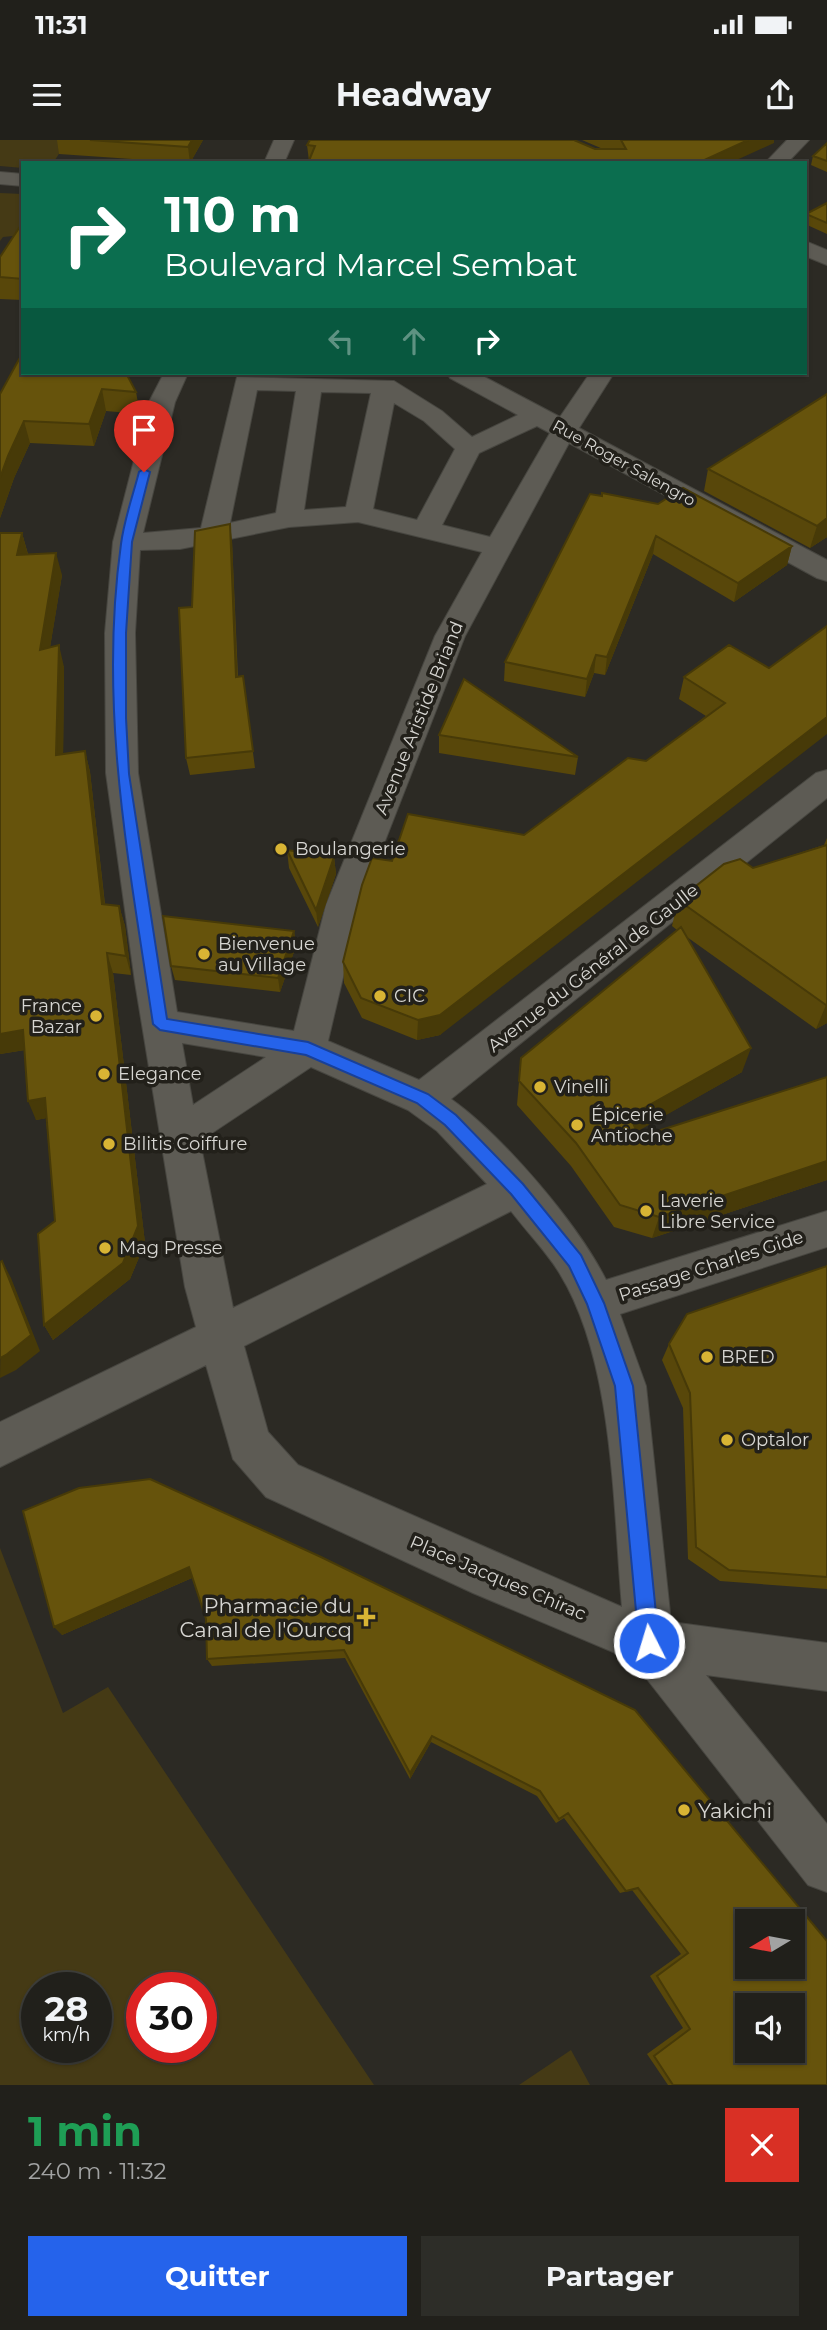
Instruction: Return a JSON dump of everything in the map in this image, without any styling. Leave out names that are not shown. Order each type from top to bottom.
[{"type":"street","points":[[275,161],[284,140]]},
{"type":"street","points":[[777,161],[799,140]]},
{"type":"street","points":[[0,178],[21,180]]},
{"type":"street","points":[[807,249],[827,258]]},
{"type":"street","name":"Place Jacques Chirac","points":[[175,375],[162,402],[127,542],[120,633],[122,774],[160,1024],[206,1287],[249,1444],[282,1481],[490,1576],[649,1643]]},
{"type":"street","name":"Rue Roger Salengro","points":[[463,375],[827,572]]},
{"type":"street","name":"Avenue Aristide Briand","points":[[308,1049],[343,905],[450,636],[545,460],[601,375]]},
{"type":"street","points":[[214,534],[246,382],[385,386],[433,416],[469,448]]},
{"type":"street","points":[[289,519],[309,385]]},
{"type":"street","points":[[358,514],[385,386]]},
{"type":"street","points":[[425,531],[469,448],[537,416]]},
{"type":"street","points":[[127,542],[180,541],[289,519],[358,514],[498,547]]},
{"type":"street","name":"Avenue du Général de Gaulle","points":[[422,1099],[480,1057],[827,780]]},
{"type":"street","points":[[160,1024],[308,1049],[422,1099],[451,1120],[517,1189],[575,1261],[595,1303],[624,1386],[649,1643],[827,1866]]},
{"type":"street","points":[[180,1134],[308,1049]]},
{"type":"street","points":[[0,1444],[517,1189]]},
{"type":"street","name":"Passage Charles Gide","points":[[595,1303],[827,1229]]},
{"type":"street","points":[[649,1643],[827,1667]]},
{"type":"shaded area","points":[[0,140],[68,140],[54,161],[21,161],[21,168],[0,166]]},
{"type":"shaded area","points":[[0,193],[21,194],[21,235],[3,237],[0,241]]},
{"type":"shaded area","points":[[0,1548],[63,1713],[108,1687],[374,2085],[0,2085]]},
{"type":"shaded area","points":[[571,2050],[590,2085],[519,2085]]},
{"type":"building","points":[[90,140],[192,140],[188,147]]},
{"type":"building","points":[[310,140],[574,140],[595,149],[626,149],[621,140],[748,140],[702,161],[309,161],[315,146],[307,145]]},
{"type":"building","points":[[827,143],[827,161],[813,156]]},
{"type":"building","points":[[827,203],[827,223],[807,213]]},
{"type":"building","points":[[21,225],[21,279],[0,277],[0,257]]},
{"type":"building","points":[[21,356],[21,375],[127,375],[136,392],[102,389],[89,424],[24,421],[0,478],[0,394]]},
{"type":"building","points":[[827,394],[827,518],[817,526],[708,469]]},
{"type":"building","points":[[683,488],[792,546],[738,583],[656,536],[607,657],[596,655],[587,679],[505,662],[590,494],[602,496],[602,493],[658,504]]},
{"type":"building","points":[[230,524],[236,677],[243,676],[253,751],[186,758],[179,608],[192,607],[195,531]]},
{"type":"building","points":[[0,533],[22,533],[17,555],[56,553],[40,650],[59,645],[56,755],[85,751],[102,904],[119,906],[126,956],[107,953],[138,1226],[123,1263],[44,1325],[38,1234],[55,1221],[45,1098],[28,1101],[23,1030],[0,1034]]},
{"type":"building","points":[[827,626],[827,717],[440,1015],[418,1020],[361,998],[343,962],[362,885],[372,858],[392,861],[408,814],[524,835],[628,758],[646,761],[725,703],[684,677],[729,645],[769,668]]},
{"type":"building","points":[[464,679],[578,757],[439,735]]},
{"type":"building","points":[[827,845],[826,1005],[678,900],[724,864],[740,859],[753,868]]},
{"type":"building","points":[[287,850],[334,857],[316,910]]},
{"type":"building","points":[[163,916],[294,931],[278,978],[171,966]]},
{"type":"building","points":[[681,927],[751,1048],[630,1116],[639,1137],[827,1077],[827,1161],[659,1217],[620,1205],[576,1143],[519,1081],[521,1058]]},
{"type":"building","points":[[2,1261],[31,1335],[0,1358],[0,1262]]},
{"type":"building","points":[[827,1266],[827,1577],[729,1570],[696,1547],[690,1393],[669,1344],[687,1314]]},
{"type":"building","points":[[150,1479],[321,1557],[635,1710],[800,1909],[735,1909],[735,1979],[805,1979],[805,1915],[827,1941],[827,2085],[673,2085],[654,2056],[690,2029],[657,1976],[688,1953],[638,1888],[626,1891],[568,1813],[559,1819],[540,1791],[432,1736],[410,1773],[344,1650],[207,1659],[206,1619],[189,1567],[54,1627],[23,1511],[79,1488]]},
{"type":"place","name":"Boulangerie","points":[[281,849]]},
{"type":"place","name":"Bienvenue au Village","points":[[204,954]]},
{"type":"place","name":"CIC","points":[[380,996]]},
{"type":"place","name":"France Bazar","points":[[96,1016]]},
{"type":"place","name":"Elegance","points":[[104,1074]]},
{"type":"place","name":"Vinelli","points":[[540,1087]]},
{"type":"place","name":"Épicerie Antioche","points":[[577,1125]]},
{"type":"place","name":"Bilitis Coiffure","points":[[109,1144]]},
{"type":"place","name":"Laverie Libre Service","points":[[646,1211]]},
{"type":"place","name":"Mag Presse","points":[[105,1248]]},
{"type":"place","name":"BRED","points":[[707,1357]]},
{"type":"place","name":"Optalor","points":[[727,1440]]},
{"type":"place","name":"Pharmacie du Canal de l'Ourcq","points":[[366,1617]]},
{"type":"place","name":"Yakichi","points":[[684,1810]]},
{"type":"route","points":[[144,472],[127,542],[120,633],[119,718],[122,774],[160,1024],[308,1049],[422,1099],[451,1120],[517,1189],[575,1261],[595,1303],[624,1386],[649,1643]]}]
